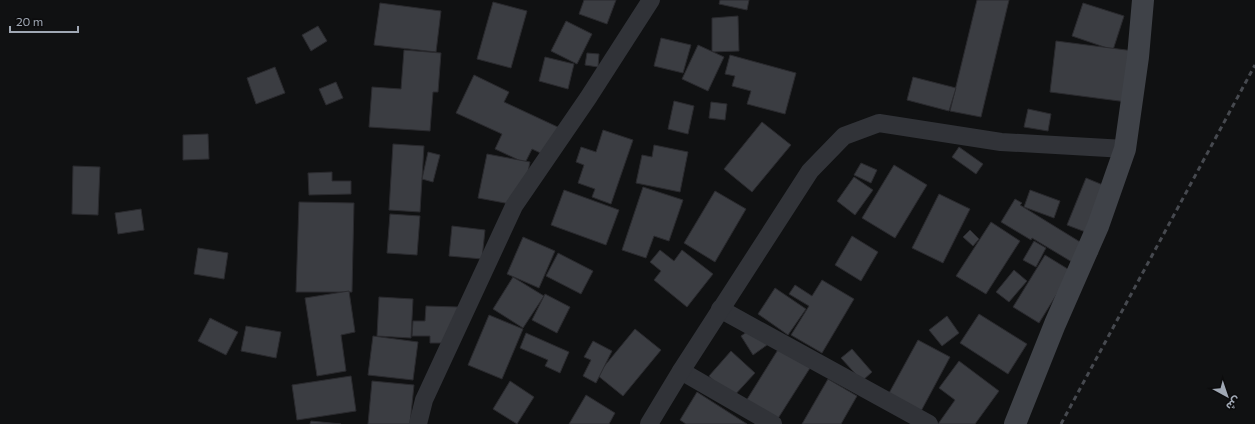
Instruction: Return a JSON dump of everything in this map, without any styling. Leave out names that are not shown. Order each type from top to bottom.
[{"type":"main road","points":[[1015,424],[1055,324],[1098,226],[1125,149],[1138,57],[1143,0]]},
{"type":"street","points":[[418,424],[424,400],[514,206],[588,98],[650,0]]},
{"type":"street","points":[[649,424],[720,309],[810,171],[844,136],[879,123],[1001,142],[1125,149]]},
{"type":"street","points":[[720,309],[929,424]]},
{"type":"street","points":[[681,371],[773,424]]},
{"type":"building","points":[[584,0],[616,0],[607,24],[579,14]]},
{"type":"building","points":[[720,0],[749,0],[747,10],[719,4]]},
{"type":"building","points":[[977,0],[1009,0],[981,117],[950,111]]},
{"type":"building","points":[[493,2],[527,11],[511,68],[477,59]]},
{"type":"building","points":[[380,3],[441,11],[436,52],[374,45]]},
{"type":"building","points":[[1083,3],[1124,16],[1113,50],[1072,36]]},
{"type":"building","points":[[738,16],[739,51],[712,52],[712,18]]},
{"type":"building","points":[[566,21],[592,34],[577,64],[551,51]]},
{"type":"building","points":[[318,26],[327,41],[311,51],[302,35]]},
{"type":"building","points":[[661,38],[691,45],[683,73],[654,66]]},
{"type":"building","points":[[1056,41],[1134,51],[1127,102],[1050,92]]},
{"type":"building","points":[[698,45],[724,57],[708,91],[682,79]]},
{"type":"building","points":[[404,50],[441,53],[438,92],[433,92],[430,131],[369,127],[372,87],[401,89]]},
{"type":"building","points":[[587,53],[599,54],[598,67],[585,65]]},
{"type":"building","points":[[730,55],[796,73],[785,114],[747,104],[751,91],[732,86],[735,76],[725,74]]},
{"type":"building","points":[[545,57],[574,64],[568,89],[539,81]]},
{"type":"building","points":[[275,67],[285,93],[256,104],[247,78]]},
{"type":"building","points":[[474,75],[509,92],[504,102],[562,129],[549,157],[532,149],[525,163],[495,149],[502,134],[456,113]]},
{"type":"building","points":[[913,77],[956,88],[949,111],[907,100]]},
{"type":"building","points":[[336,82],[343,98],[326,105],[319,89]]},
{"type":"building","points":[[674,101],[694,106],[688,134],[668,129]]},
{"type":"building","points":[[711,102],[727,104],[725,120],[709,118]]},
{"type":"building","points":[[1028,109],[1051,114],[1048,131],[1024,127]]},
{"type":"building","points":[[762,122],[791,145],[752,192],[724,169]]},
{"type":"building","points":[[603,130],[633,140],[611,204],[592,197],[595,189],[578,183],[584,165],[576,162],[581,147],[596,152]]},
{"type":"building","points":[[208,134],[209,159],[183,160],[183,135]]},
{"type":"building","points":[[393,144],[424,146],[420,212],[389,210]]},
{"type":"building","points":[[654,145],[688,152],[680,192],[636,183],[642,155],[652,157]]},
{"type":"building","points":[[959,147],[983,164],[976,174],[952,157]]},
{"type":"building","points":[[428,152],[440,155],[433,182],[422,179]]},
{"type":"building","points":[[487,154],[530,162],[521,206],[478,198]]},
{"type":"building","points":[[861,163],[877,170],[871,183],[854,175]]},
{"type":"building","points":[[894,165],[927,185],[895,238],[862,218]]},
{"type":"building","points":[[73,166],[100,167],[98,215],[72,214]]},
{"type":"building","points":[[332,172],[332,181],[351,181],[351,194],[309,195],[308,173]]},
{"type":"building","points":[[854,177],[873,190],[855,215],[837,201]]},
{"type":"building","points":[[1086,178],[1115,190],[1096,236],[1067,225]]},
{"type":"building","points":[[643,187],[683,200],[669,241],[654,236],[646,258],[622,250]]},
{"type":"building","points":[[564,190],[619,210],[606,245],[551,225]]},
{"type":"building","points":[[1030,190],[1060,201],[1054,218],[1024,207]]},
{"type":"building","points":[[715,191],[746,209],[715,262],[684,243]]},
{"type":"building","points":[[939,194],[970,209],[943,263],[912,248]]},
{"type":"building","points":[[1015,199],[1022,203],[1020,205],[1098,253],[1087,271],[1032,238],[1031,240],[1001,222]]},
{"type":"building","points":[[299,202],[354,203],[352,292],[296,292]]},
{"type":"building","points":[[141,209],[144,230],[118,234],[115,213]]},
{"type":"building","points":[[390,214],[420,216],[417,255],[387,253]]},
{"type":"building","points":[[991,222],[1020,241],[986,294],[956,276]]},
{"type":"building","points":[[452,226],[485,230],[482,259],[449,256]]},
{"type":"building","points":[[970,230],[979,239],[973,246],[963,237]]},
{"type":"building","points":[[852,236],[878,252],[861,281],[835,265]]},
{"type":"building","points":[[523,237],[555,251],[539,288],[507,274]]},
{"type":"building","points":[[1034,241],[1046,248],[1036,267],[1023,260]]},
{"type":"building","points":[[198,248],[228,253],[224,279],[194,274]]},
{"type":"building","points":[[660,250],[674,261],[682,250],[713,274],[687,307],[654,280],[661,271],[650,262]]},
{"type":"building","points":[[558,253],[593,271],[581,294],[546,276]]},
{"type":"building","points":[[1045,255],[1071,271],[1039,323],[1013,307]]},
{"type":"building","points":[[1014,270],[1027,281],[1009,302],[996,292]]},
{"type":"building","points":[[513,277],[544,296],[523,328],[493,309]]},
{"type":"building","points":[[822,280],[854,299],[822,353],[791,335],[809,306],[789,294],[795,285],[812,296]]},
{"type":"building","points":[[775,288],[806,309],[788,335],[758,314]]},
{"type":"building","points":[[349,291],[355,332],[341,335],[346,371],[317,376],[305,298]]},
{"type":"building","points":[[545,294],[570,307],[557,333],[532,320]]},
{"type":"building","points":[[379,297],[413,299],[411,338],[377,336]]},
{"type":"building","points":[[426,306],[458,307],[457,343],[430,343],[430,336],[412,336],[413,321],[425,321]]},
{"type":"building","points":[[979,314],[1027,344],[1008,374],[960,343]]},
{"type":"building","points":[[489,315],[523,329],[502,379],[468,365]]},
{"type":"building","points":[[947,316],[959,333],[942,346],[929,330]]},
{"type":"building","points":[[210,318],[238,332],[226,355],[198,341]]},
{"type":"building","points":[[246,326],[281,332],[276,358],[241,351]]},
{"type":"building","points":[[754,327],[767,345],[753,355],[741,336]]},
{"type":"building","points":[[635,329],[661,350],[623,396],[597,375]]},
{"type":"building","points":[[526,333],[569,352],[560,373],[545,366],[548,360],[520,348]]},
{"type":"building","points":[[373,336],[418,342],[413,380],[368,375]]},
{"type":"building","points":[[918,340],[950,357],[920,413],[888,395]]},
{"type":"building","points":[[593,341],[612,351],[596,383],[583,376],[591,360],[584,357]]},
{"type":"building","points":[[779,348],[810,368],[777,420],[746,401]]},
{"type":"building","points":[[852,349],[872,372],[862,381],[841,358]]},
{"type":"building","points":[[731,351],[755,373],[732,398],[709,376]]},
{"type":"building","points":[[959,361],[999,391],[975,424],[938,424],[955,400],[939,388]]},
{"type":"building","points":[[351,376],[356,411],[297,420],[292,385]]},
{"type":"building","points":[[828,379],[857,396],[841,424],[802,424]]},
{"type":"building","points":[[372,381],[414,385],[410,424],[368,424]]},
{"type":"building","points":[[510,381],[534,397],[517,424],[493,409]]},
{"type":"building","points":[[697,392],[747,424],[686,424],[680,420]]},
{"type":"building","points":[[586,395],[615,413],[609,424],[569,424]]},
{"type":"building","points":[[311,421],[341,424],[310,424]]},
{"type":"railway","points":[[1061,424],[1255,65]]}]
